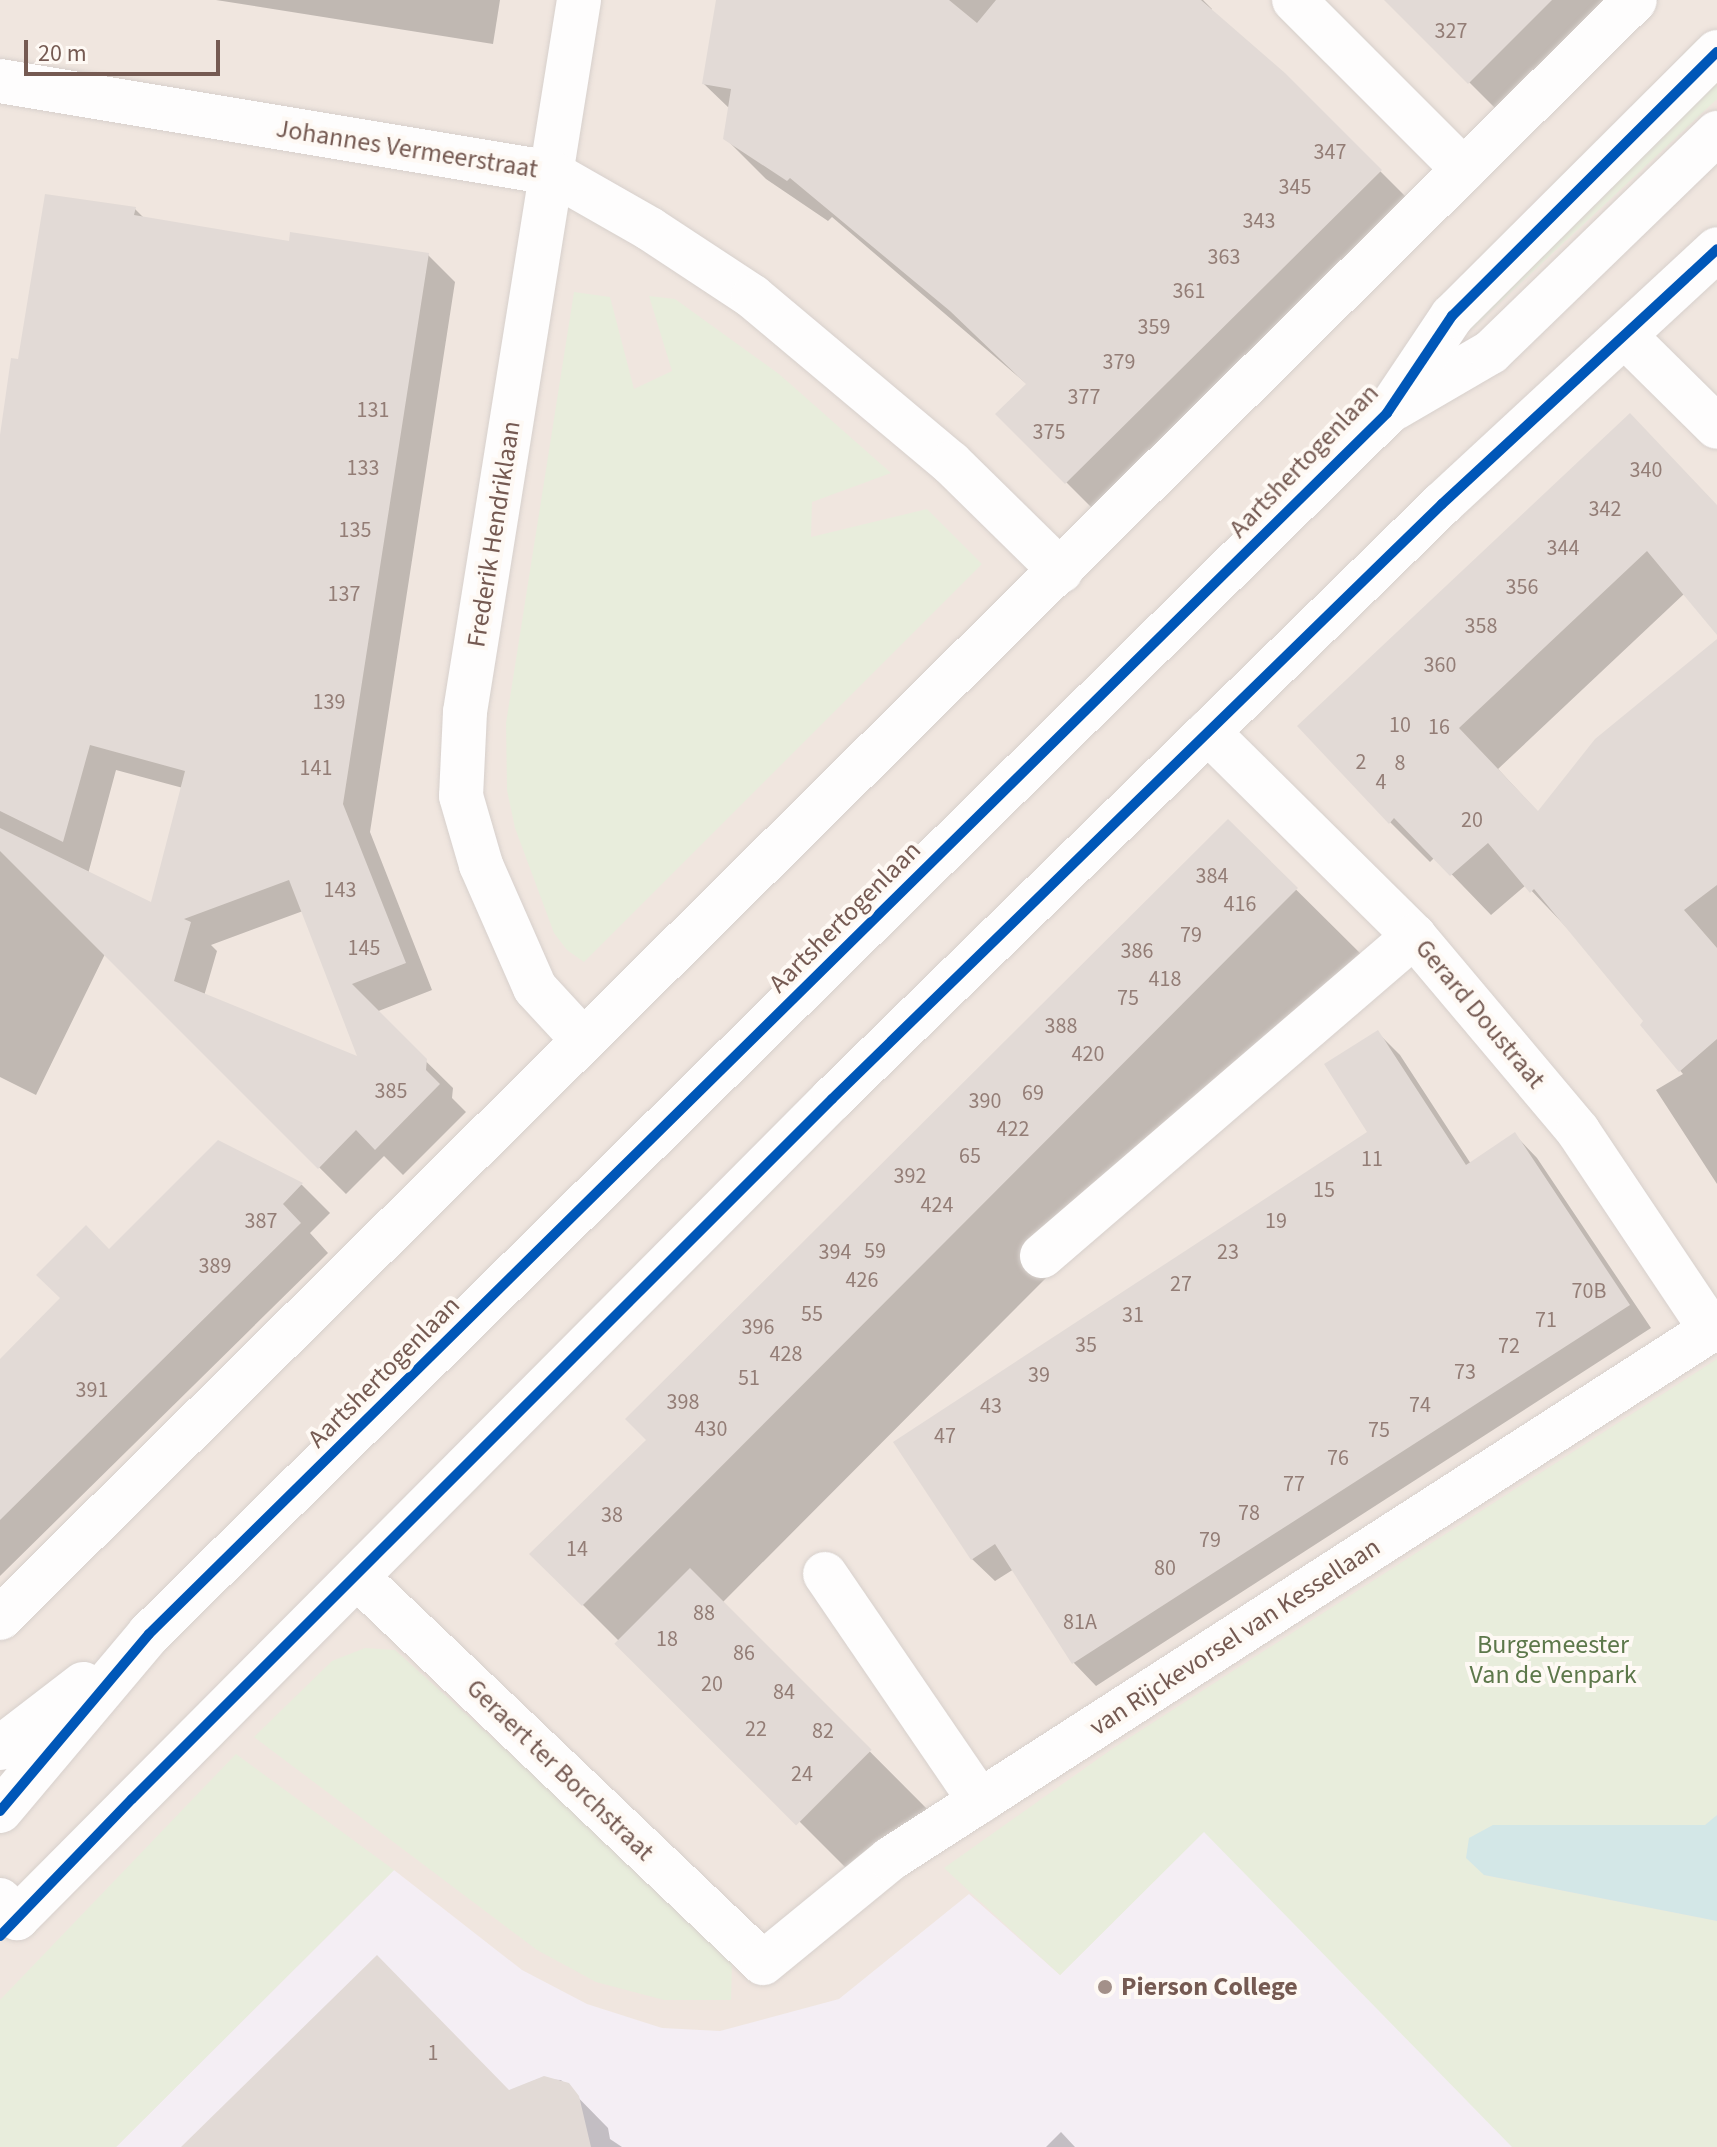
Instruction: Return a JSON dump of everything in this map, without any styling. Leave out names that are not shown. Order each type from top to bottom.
[{"type":"street","name":"Frederik Hendriklaan","points":[[579,0],[465,712],[461,796],[481,865],[535,988],[583,1040]]},
{"type":"street","points":[[1294,0],[1464,170]]},
{"type":"street","points":[[0,1618],[1635,0]]},
{"type":"street","name":"Aartshertogenlaan","points":[[0,1811],[149,1634],[1387,413],[1452,316],[1717,52]]},
{"type":"street","name":"Johannes Vermeerstraat","points":[[0,81],[552,173],[650,229],[753,297],[951,463],[1061,571]]},
{"type":"street","name":"Aartshertogenlaan","points":[[1387,413],[1491,352],[1717,133]]},
{"type":"street","points":[[0,1900],[17,1918],[132,1799],[832,1099],[1442,504],[1717,249]]},
{"type":"street","points":[[1625,336],[1717,427]]},
{"type":"street","name":"Gerard Doustraat","points":[[1208,732],[1414,936],[1578,1131],[1714,1328]]},
{"type":"street","points":[[1042,1256],[1414,936]]},
{"type":"street","name":"van Rijckevorsel van Kessellaan","points":[[763,1963],[890,1859],[1714,1328]]},
{"type":"street","points":[[825,1574],[980,1801]]},
{"type":"street","name":"Geraert ter Borchstraat","points":[[357,1577],[763,1963]]},
{"type":"street","name":"Aartshertogenlaan","points":[[0,1748],[149,1634]]},
{"type":"shaded area","points":[[0,0],[1717,0],[1717,2147],[0,2147]]},
{"type":"shaded area","points":[[1717,1815],[1717,1921],[1484,1875],[1466,1858],[1469,1838],[1493,1825],[1705,1825]]},
{"type":"shaded area","name":"Pierson College","points":[[1204,1831],[1513,2147],[116,2147],[394,1870],[522,1970],[587,2004],[662,2028],[720,2031],[839,1999],[969,1894],[1060,1975]]},
{"type":"green space","points":[[1717,74],[1717,99],[1472,329],[1467,323]]},
{"type":"green space","points":[[574,292],[610,297],[634,389],[672,371],[649,296],[675,299],[779,374],[891,473],[812,502],[811,537],[927,509],[982,564],[584,962],[567,950],[554,933],[515,828],[507,790],[506,723]]},
{"type":"green space","name":"Burgemeester Van de Venpark","points":[[1717,1359],[1717,1815],[1705,1825],[1484,1875],[1717,1921],[1717,2147],[1512,2147],[1204,1832],[1060,1975],[944,1868],[1112,1749]]},
{"type":"green space","points":[[365,1648],[395,1650],[724,1946],[732,1963],[731,2000],[664,2000],[596,1982],[537,1950],[254,1737],[332,1661]]},
{"type":"green space","points":[[236,1754],[394,1870],[116,2147],[0,2147],[0,2000]]},
{"type":"building","points":[[716,0],[949,0],[977,23],[996,0],[1201,0],[1285,73],[1382,170],[1065,484],[995,414],[1026,384],[950,311],[790,178],[787,181],[723,139],[731,89],[702,84]]},
{"type":"building","points":[[1384,0],[1552,0],[1468,84]]},
{"type":"building","points":[[45,194],[136,207],[134,215],[289,241],[290,232],[429,253],[343,804],[406,963],[352,984],[427,1059],[426,1070],[440,1084],[375,1150],[356,1130],[318,1169],[0,851],[0,828],[151,902],[185,771],[90,745],[63,842],[0,811],[0,435],[11,358],[18,359]],"holes":[[[289,880],[357,1056],[174,981],[191,922],[184,919]]]},
{"type":"building","points":[[1630,413],[1717,505],[1717,635],[1647,551],[1459,728],[1538,811],[1595,739],[1717,639],[1717,885],[1684,910],[1717,948],[1717,1039],[1679,1072],[1640,1025],[1643,1021],[1534,889],[1530,893],[1488,843],[1450,876],[1394,818],[1389,824],[1297,726]]},
{"type":"building","points":[[1228,819],[1298,888],[582,1606],[529,1554],[646,1440],[625,1419]]},
{"type":"building","points":[[1378,1030],[1466,1165],[1515,1132],[1630,1305],[1072,1664],[995,1544],[971,1560],[893,1442],[1367,1132],[1324,1064]]},
{"type":"building","points":[[218,1140],[303,1183],[283,1204],[301,1223],[0,1520],[0,1359],[60,1298],[36,1275],[86,1225],[109,1249]]},
{"type":"building","points":[[690,1568],[872,1750],[796,1825],[614,1644]]},
{"type":"building","points":[[377,1955],[509,2090],[544,2076],[569,2083],[579,2096],[591,2147],[181,2147]]},
{"type":"cycle path","points":[[0,1811],[149,1634],[1387,413],[1452,316],[1717,52]]},
{"type":"cycle path","points":[[0,1936],[132,1799],[832,1099],[1442,504],[1717,249]]},
{"type":"place","name":"Pierson College","points":[[1105,1987]]}]
